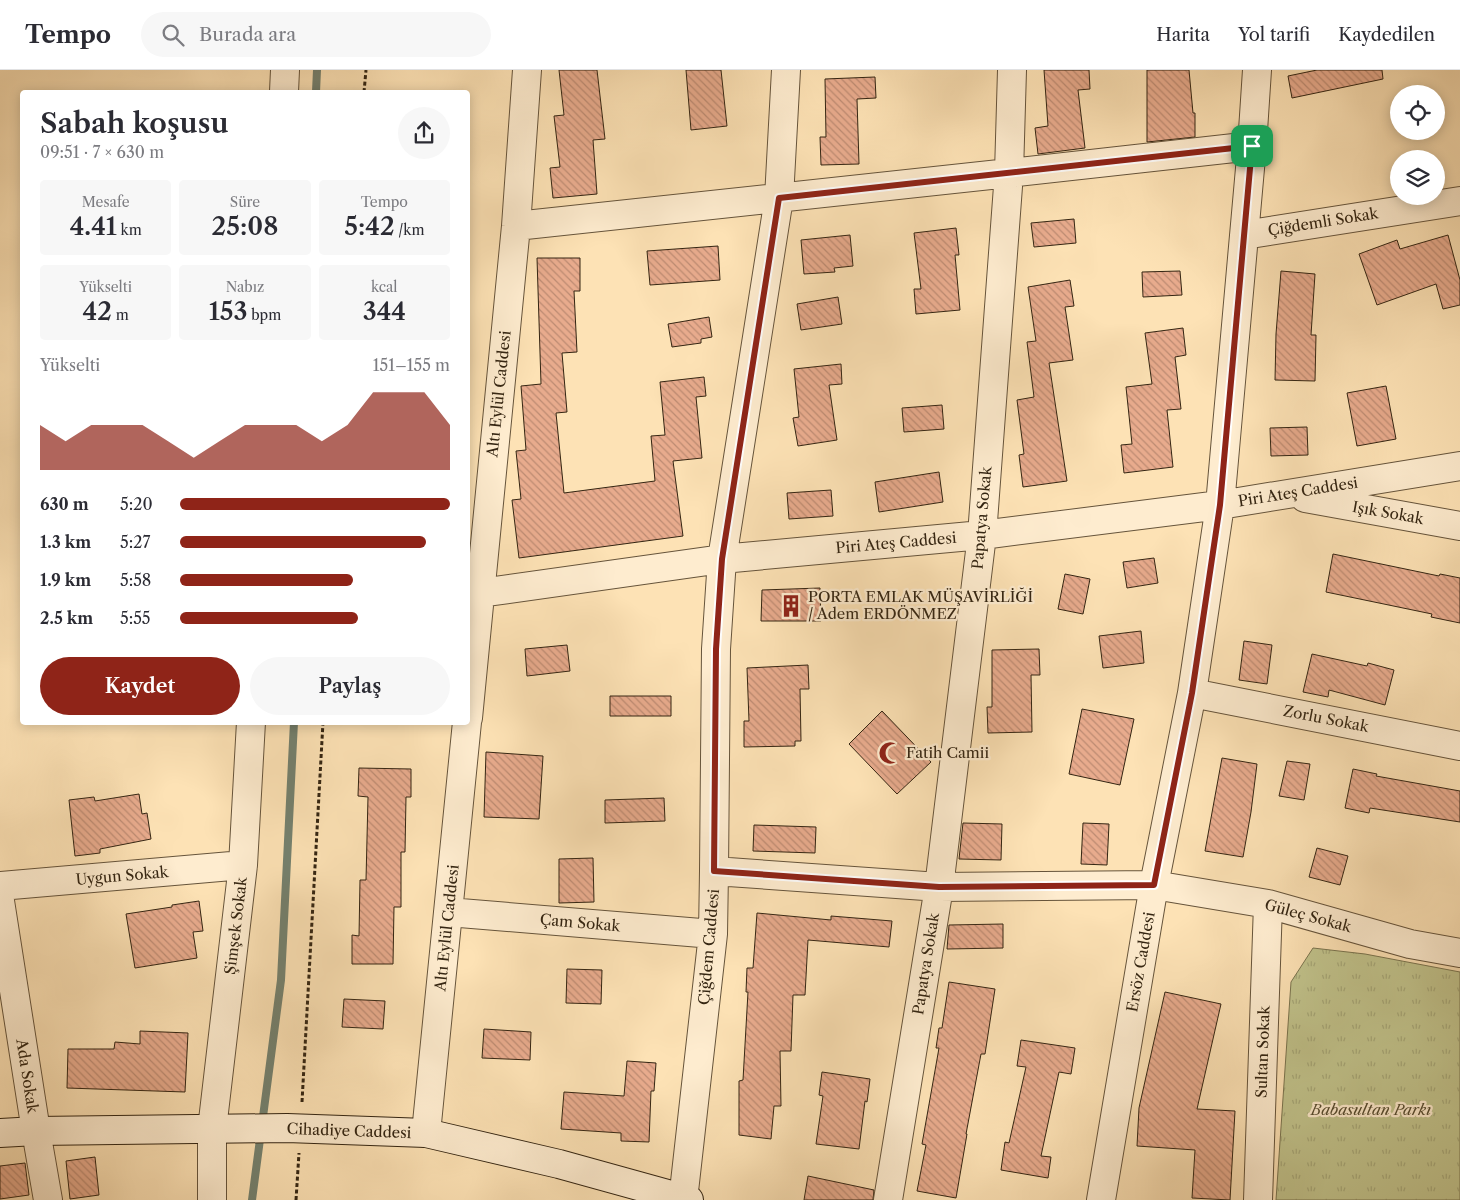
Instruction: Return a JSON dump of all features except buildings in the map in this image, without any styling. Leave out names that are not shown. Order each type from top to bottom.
[{"type":"street","points":[[284,90],[285,70]]},
{"type":"street","name":"Altı Eylül Caddesi","points":[[470,697],[516,226],[527,70]]},
{"type":"street","name":"Çiğdem Caddesi","points":[[685,1199],[712,934],[716,649],[722,559],[779,198],[786,70]]},
{"type":"street","name":"Papatya Sokak","points":[[888,1200],[939,887],[982,535],[1009,173],[1012,70]]},
{"type":"street","name":"Ersöz Caddesi","points":[[1101,1200],[1154,885],[1192,693],[1220,505],[1257,70]]},
{"type":"street","points":[[516,226],[1252,146]]},
{"type":"street","name":"Çiğdemli Sokak","points":[[1244,234],[1460,201]]},
{"type":"street","name":"Piri Ateş Caddesi","points":[[480,593],[722,559],[982,535],[1220,505],[1460,466]]},
{"type":"street","name":"Işık Sokak","points":[[1286,494],[1460,526]]},
{"type":"street","name":"Zorlu Sokak","points":[[1192,693],[1460,746]]},
{"type":"street","name":"Şimşek Sokak","points":[[212,1200],[243,865],[251,725]]},
{"type":"street","name":"Altı Eylül Caddesi","points":[[426,1133],[467,725]]},
{"type":"street","name":"Uygun Sokak","points":[[0,886],[243,865]]},
{"type":"street","name":"Güleç Sokak","points":[[714,871],[939,887],[1154,885],[1268,904],[1410,944],[1460,952]]},
{"type":"street","name":"Ada Sokak","points":[[0,901],[48,1200]]},
{"type":"street","name":"Sultan Sokak","points":[[1258,1200],[1268,904]]},
{"type":"street","name":"Çam Sokak","points":[[448,912],[712,934]]},
{"type":"street","name":"Cihadiye Caddesi","points":[[0,1134],[36,1131],[294,1128],[426,1133],[559,1164],[685,1199]]},
{"type":"path","points":[[364,90],[366,70]]},
{"type":"path","points":[[296,1200],[294,1128],[323,725]]},
{"type":"green space","name":"Babasultan Parkı","points":[[1313,948],[1365,954],[1460,972],[1460,1200],[1276,1200],[1291,982]]},
{"type":"waterway","points":[[316,90],[317,70]]},
{"type":"waterway","points":[[252,1200],[281,980],[294,725]]},
{"type":"place","name":"PORTA EMLAK MÜŞAVİRLİĞİ / Adem ERDÖNMEZ","points":[[791,606]]},
{"type":"place","name":"Fatih Camii","points":[[890,753]]},
{"type":"route","points":[[1252,146],[1220,505],[1192,693],[1154,885],[939,887],[714,871],[716,649],[722,559],[779,198],[1252,146]]}]
